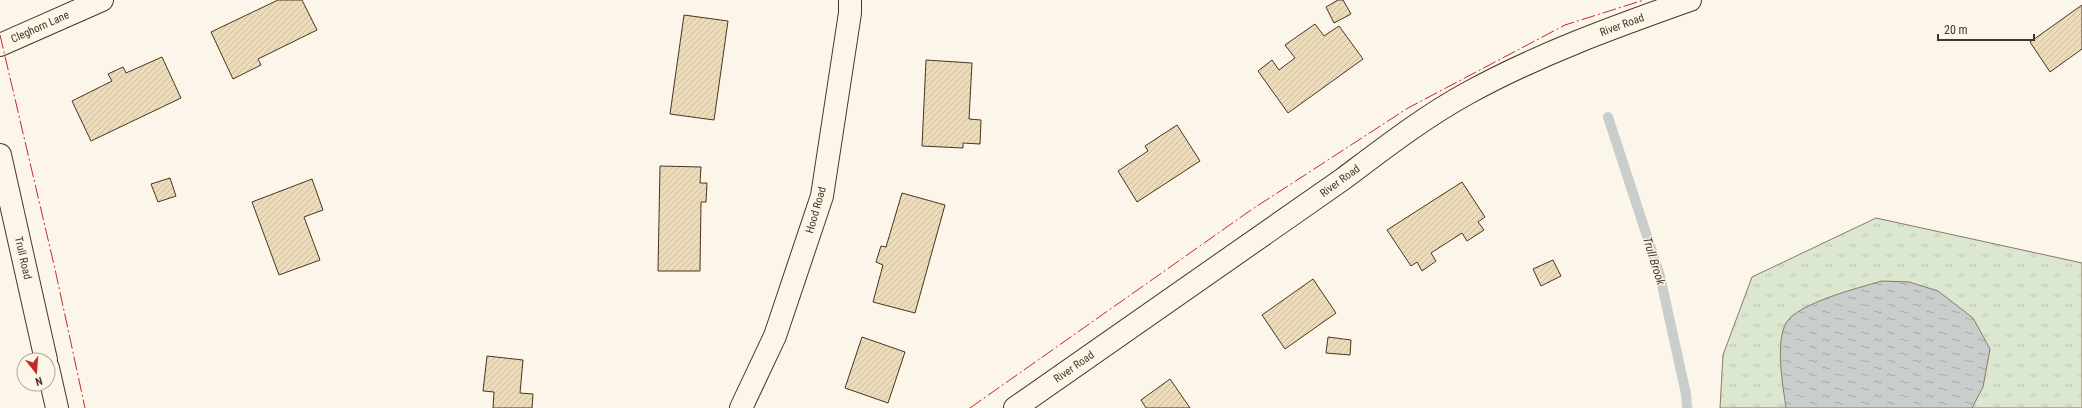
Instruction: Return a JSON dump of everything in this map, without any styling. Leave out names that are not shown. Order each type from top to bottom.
[{"type":"street","name":"Cleghorn Lane","points":[[0,45],[102,0]]},
{"type":"street","name":"Hood Road","points":[[741,408],[775,336],[822,196],[850,13],[850,0]]},
{"type":"street","name":"River Road","points":[[1015,408],[1343,180],[1392,142],[1467,94],[1525,64],[1587,37],[1690,0]]},
{"type":"street","name":"Trull Road","points":[[0,155],[44,352]]},
{"type":"street","points":[[53,392],[57,408]]},
{"type":"green space","points":[[1876,218],[2082,263],[2082,408],[1720,408],[1723,355],[1752,277]]},
{"type":"water","points":[[1882,281],[1909,282],[1938,291],[1973,318],[1990,349],[1983,387],[1972,408],[1786,408],[1780,353],[1783,331],[1786,323],[1803,309],[1815,303],[1844,292]]},
{"type":"building","points":[[278,0],[302,0],[317,30],[258,59],[261,65],[233,79],[211,32]]},
{"type":"building","points":[[1338,0],[1343,0],[1351,14],[1334,23],[1326,7]]},
{"type":"building","points":[[2082,5],[2082,49],[2050,72],[2030,42]]},
{"type":"building","points":[[684,15],[728,21],[714,120],[670,114]]},
{"type":"building","points":[[1315,24],[1324,36],[1339,26],[1363,59],[1288,113],[1258,71],[1272,60],[1279,70],[1295,58],[1285,45]]},
{"type":"building","points":[[162,57],[181,98],[91,141],[72,101],[112,81],[108,74],[123,67],[126,73]]},
{"type":"building","points":[[926,60],[972,63],[969,119],[981,120],[980,144],[963,143],[963,148],[922,146]]},
{"type":"building","points":[[1177,125],[1200,161],[1137,202],[1118,171],[1148,151],[1145,146]]},
{"type":"building","points":[[660,166],[701,167],[700,183],[707,183],[706,202],[701,202],[700,271],[658,271]]},
{"type":"building","points":[[170,178],[176,196],[158,202],[151,184]]},
{"type":"building","points":[[312,179],[323,210],[304,217],[320,260],[279,275],[252,202]]},
{"type":"building","points":[[1462,182],[1485,217],[1478,222],[1484,230],[1467,241],[1462,233],[1431,253],[1436,261],[1422,271],[1417,262],[1411,266],[1387,230]]},
{"type":"building","points":[[902,193],[945,205],[915,313],[873,302],[883,265],[876,262],[881,246],[886,247]]},
{"type":"building","points":[[1553,260],[1561,276],[1541,286],[1533,269]]},
{"type":"building","points":[[1313,279],[1336,313],[1285,349],[1262,315]]},
{"type":"building","points":[[862,337],[905,352],[888,403],[845,388]]},
{"type":"building","points":[[1328,337],[1351,340],[1350,355],[1326,353]]},
{"type":"building","points":[[487,356],[523,360],[520,393],[533,394],[532,408],[493,408],[494,392],[483,391]]},
{"type":"building","points":[[1170,379],[1190,408],[1146,408],[1141,400]]},
{"type":"waterway","name":"Trull Brook","points":[[1608,117],[1660,276],[1686,394],[1687,408]]},
{"type":"power","points":[[970,408],[1251,210],[1408,108],[1565,25],[1644,0]]},
{"type":"power","points":[[0,35],[55,269],[85,408]]}]
